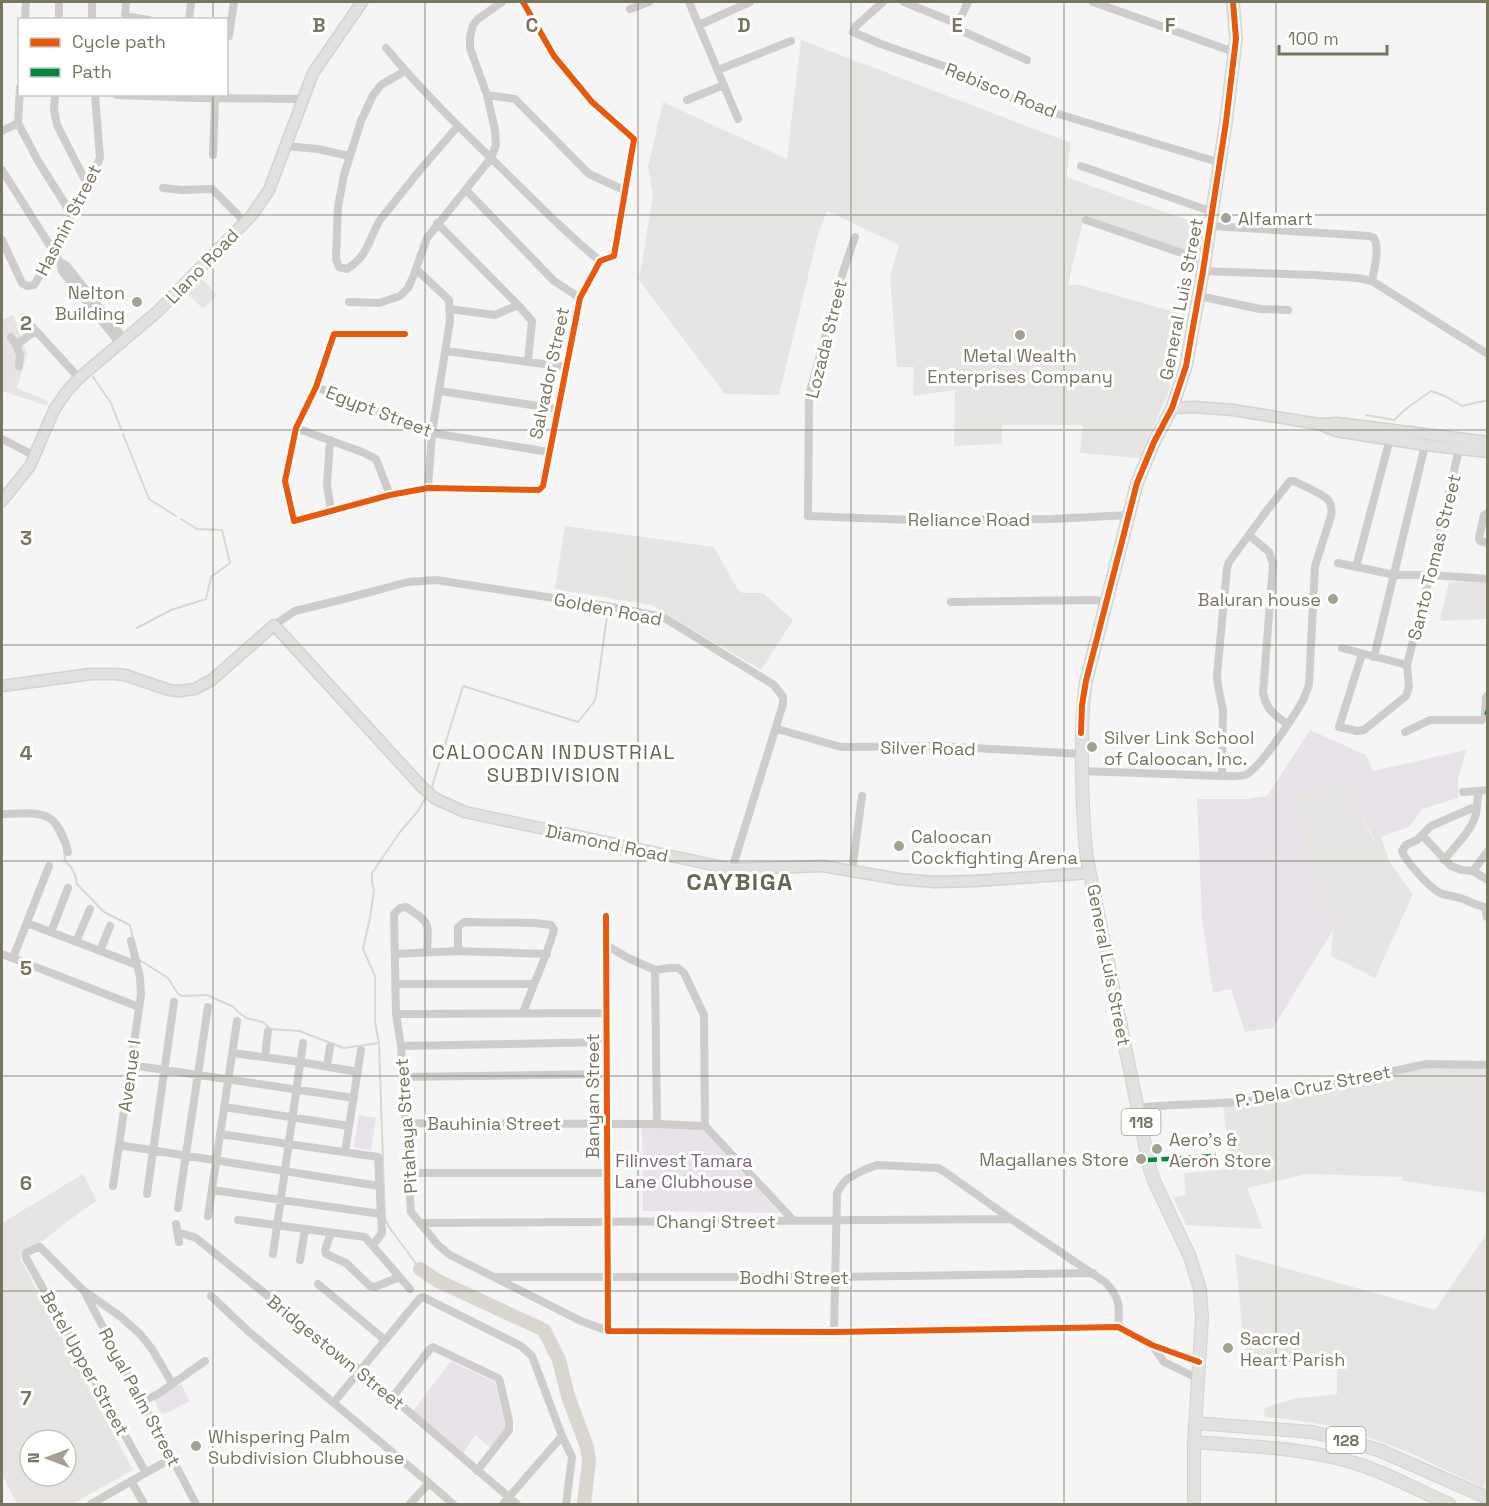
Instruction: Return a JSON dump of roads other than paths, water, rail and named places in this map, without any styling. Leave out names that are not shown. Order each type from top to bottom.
[{"type":"main road","name":"Llano Road","points":[[2,501],[30,466],[62,397],[79,378],[157,312],[262,203],[314,73],[362,2]]},
{"type":"main road","name":"General Luis Street","points":[[1194,1504],[1200,1442],[1195,1423],[1202,1318],[1200,1289],[1190,1257],[1155,1183],[1148,1160],[1116,1004],[1083,827],[1082,705],[1086,681],[1143,467],[1172,408],[1186,366],[1221,163],[1236,28],[1233,2]]},
{"type":"main road","points":[[1172,408],[1215,408],[1318,424],[1337,423],[1426,439],[1488,441]]},
{"type":"main road","points":[[1426,439],[1459,449],[1488,452]]},
{"type":"main road","points":[[2,686],[103,674],[125,675],[169,690],[195,688],[213,679],[274,625]]},
{"type":"main road","name":"Diamond Road","points":[[274,625],[429,793],[465,812],[732,869],[823,866],[899,879],[935,882],[1090,873]]},
{"type":"main road","name":"128","points":[[1195,1423],[1312,1432],[1349,1441],[1381,1451],[1488,1498]]},
{"type":"main road","points":[[1200,1442],[1208,1424]]},
{"type":"main road","name":"128","points":[[1200,1442],[1300,1451],[1346,1460],[1448,1504]]},
{"type":"main road","points":[[1448,1504],[1456,1484]]},
{"type":"street","points":[[25,18],[26,2]]},
{"type":"street","points":[[59,2],[59,18]]},
{"type":"street","points":[[92,2],[92,18]]},
{"type":"street","points":[[126,2],[125,16],[137,18]]},
{"type":"street","points":[[189,18],[191,2]]},
{"type":"street","points":[[229,36],[234,2]]},
{"type":"street","points":[[349,302],[379,303],[400,296],[408,288],[427,238],[490,158],[496,145],[487,95],[470,48],[470,38],[473,25],[478,19],[502,2]]},
{"type":"street","name":"Salvador Street","points":[[428,488],[539,490],[543,486],[580,298],[600,261],[614,256],[634,139],[592,102],[554,56],[524,2]]},
{"type":"street","points":[[630,9],[649,2]]},
{"type":"street","points":[[689,2],[738,119]]},
{"type":"street","points":[[699,25],[750,2]]},
{"type":"street","name":"Rebisco Road","points":[[883,2],[856,26],[853,32],[956,71],[1025,104],[1221,163]]},
{"type":"street","points":[[904,2],[958,24],[962,32],[1027,60]]},
{"type":"street","points":[[958,24],[968,2]]},
{"type":"street","points":[[1093,2],[1234,52]]},
{"type":"street","points":[[718,70],[791,41]]},
{"type":"street","points":[[386,48],[405,71],[490,158],[572,238],[600,261]]},
{"type":"street","points":[[405,71],[381,85],[373,95],[349,156],[342,185],[337,233],[336,258],[339,267],[342,269],[351,267],[366,252],[380,220],[458,126]]},
{"type":"street","points":[[687,100],[724,85]]},
{"type":"street","points":[[487,95],[515,99],[590,174],[626,191]]},
{"type":"street","points":[[20,96],[18,123],[38,161],[72,214]]},
{"type":"street","points":[[55,96],[54,110],[57,125],[88,186]]},
{"type":"street","name":"Hasmin Street","points":[[2,240],[22,283],[27,286],[34,285],[54,252],[100,158],[95,96]]},
{"type":"street","points":[[192,96],[303,99]]},
{"type":"street","points":[[213,155],[215,98]]},
{"type":"street","points":[[2,131],[18,123]]},
{"type":"street","points":[[286,146],[318,148],[349,156]]},
{"type":"street","points":[[1081,166],[1213,212]]},
{"type":"street","points":[[3,175],[60,262],[67,266],[122,342]]},
{"type":"street","points":[[163,188],[212,189],[245,222]]},
{"type":"street","points":[[466,190],[554,280],[580,298]]},
{"type":"street","points":[[1086,220],[1204,266],[1372,281],[1488,354]]},
{"type":"street","points":[[437,223],[532,321],[528,361]]},
{"type":"street","points":[[1211,226],[1370,236],[1374,238],[1377,248],[1372,281]]},
{"type":"street","name":"Lozada Street","points":[[808,516],[809,395],[855,237]]},
{"type":"street","points":[[405,334],[334,334],[316,387],[296,428],[285,481],[294,521],[390,495],[428,488],[432,433],[450,321],[449,300],[416,269]]},
{"type":"street","points":[[1199,296],[1260,309],[1288,310]]},
{"type":"street","points":[[449,309],[495,315],[518,305]]},
{"type":"street","points":[[23,317],[79,378]]},
{"type":"street","points":[[16,345],[37,332]]},
{"type":"street","points":[[11,337],[20,355],[19,366]]},
{"type":"street","points":[[446,351],[567,367]]},
{"type":"street","name":"Egypt Street","points":[[316,387],[432,433],[549,452]]},
{"type":"street","points":[[440,391],[558,409]]},
{"type":"street","points":[[296,428],[376,459],[390,495]]},
{"type":"street","points":[[1356,567],[1391,434]]},
{"type":"street","points":[[2,439],[35,456]]},
{"type":"street","points":[[1374,657],[1426,439]]},
{"type":"street","points":[[330,440],[327,485],[331,510]]},
{"type":"street","name":"Santo Tomas Street","points":[[1362,654],[1339,727],[1357,731],[1364,730],[1406,696],[1409,687],[1407,665],[1459,449]]},
{"type":"street","points":[[1082,771],[1222,776],[1245,775],[1255,769],[1302,701],[1309,685],[1315,566],[1332,509],[1326,498],[1294,481],[1290,481],[1265,513],[1227,568],[1217,675],[1223,710],[1222,776]]},
{"type":"street","points":[[1488,513],[1484,515],[1479,538],[1480,541],[1488,543]]},
{"type":"street","name":"Reliance Road","points":[[808,516],[922,520],[1053,519],[1129,515]]},
{"type":"street","points":[[1249,536],[1269,552],[1273,564],[1263,693],[1266,705],[1272,714],[1287,724]]},
{"type":"street","points":[[1338,563],[1395,575],[1488,579]]},
{"type":"street","name":"Golden Road","points":[[274,625],[294,610],[408,582],[436,580],[663,617],[774,685],[783,697],[777,729],[732,869]]},
{"type":"street","points":[[951,602],[1096,600],[1106,603]]},
{"type":"street","points":[[1342,648],[1407,665]]},
{"type":"street","points":[[1405,732],[1430,720],[1482,720],[1485,717],[1488,695]]},
{"type":"street","name":"Silver Road","points":[[777,729],[841,747],[937,746],[1082,754]]},
{"type":"street","points":[[1463,792],[1484,791]]},
{"type":"street","points":[[1444,860],[1474,821],[1477,797],[1484,791]]},
{"type":"street","points":[[852,871],[862,796]]},
{"type":"street","points":[[1477,806],[1431,826],[1423,836],[1406,845],[1402,851],[1432,887],[1479,906],[1486,906],[1487,917]]},
{"type":"street","points":[[2,814],[47,816],[55,821],[61,830],[68,852]]},
{"type":"street","points":[[1423,836],[1451,866],[1473,871],[1488,880]]},
{"type":"street","points":[[1473,871],[1488,851]]},
{"type":"street","points":[[14,958],[49,866]]},
{"type":"street","points":[[51,932],[68,888]]},
{"type":"street","name":"Pitahaya Street","points":[[427,952],[428,924],[406,907],[400,908],[394,914],[396,1014],[401,1046],[411,1212],[438,1245],[450,1255],[581,1321],[608,1331]]},
{"type":"street","points":[[76,942],[90,909]]},
{"type":"street","name":"Banyan Street","points":[[606,916],[608,1331]]},
{"type":"street","points":[[458,951],[458,927],[464,922],[551,925],[554,930],[547,954],[524,1013]]},
{"type":"street","points":[[27,923],[137,965]]},
{"type":"street","points":[[100,951],[110,926]]},
{"type":"street","name":"Avenue I","points":[[113,1186],[141,986],[131,942]]},
{"type":"street","points":[[606,945],[655,970],[678,968],[684,973],[704,1015],[705,1126],[793,1220]]},
{"type":"street","points":[[395,954],[458,951],[547,954]]},
{"type":"street","points":[[2,954],[139,1007]]},
{"type":"street","points":[[655,970],[657,1124]]},
{"type":"street","points":[[395,984],[534,984]]},
{"type":"street","points":[[147,1194],[174,1002]]},
{"type":"street","points":[[178,1208],[208,1007]]},
{"type":"street","points":[[396,1014],[607,1013]]},
{"type":"street","points":[[208,1216],[237,1021]]},
{"type":"street","points":[[265,1057],[268,1031]]},
{"type":"street","points":[[401,1046],[607,1042]]},
{"type":"street","points":[[273,1254],[303,1043]]},
{"type":"street","points":[[327,1066],[330,1047]]},
{"type":"street","points":[[345,1152],[361,1050]]},
{"type":"street","points":[[232,1053],[358,1071]]},
{"type":"street","points":[[131,1065],[354,1098]]},
{"type":"street","name":"P. Dela Cruz Street","points":[[1138,1108],[1169,1104],[1257,1100],[1420,1065],[1488,1065]]},
{"type":"street","points":[[402,1077],[607,1074]]},
{"type":"street","points":[[224,1107],[349,1126]]},
{"type":"street","name":"Bauhinia Street","points":[[406,1123],[705,1126]]},
{"type":"street","points":[[220,1134],[378,1157],[382,1233],[373,1245]]},
{"type":"street","points":[[119,1145],[379,1186]]},
{"type":"street","points":[[834,1332],[837,1193],[848,1179],[877,1165],[938,1168],[1105,1282],[1116,1294],[1118,1300],[1118,1327]]},
{"type":"street","points":[[409,1173],[608,1173]]},
{"type":"street","points":[[212,1190],[381,1214]]},
{"type":"street","name":"Changi Street","points":[[420,1223],[1011,1219]]},
{"type":"street","points":[[238,1220],[365,1237],[410,1289]]},
{"type":"street","name":"Bridgestown Street","points":[[176,1224],[178,1238],[196,1238],[361,1371],[517,1504]]},
{"type":"street","points":[[300,1260],[305,1229]]},
{"type":"street","points":[[331,1233],[325,1250],[326,1254],[346,1263],[370,1286],[375,1287],[399,1277]]},
{"type":"street","name":"Betel Upper Street","points":[[83,1290],[40,1247],[26,1253],[26,1258],[146,1473]]},
{"type":"street","name":"Bodhi Street","points":[[495,1277],[1093,1274]]},
{"type":"street","points":[[318,1284],[385,1340]]},
{"type":"street","points":[[83,1290],[121,1317],[140,1334],[152,1349],[172,1383]]},
{"type":"street","name":"Royal Palm Street","points":[[83,1290],[196,1504]]},
{"type":"street","points":[[211,1296],[248,1331],[453,1504]]},
{"type":"street","points":[[334,1402],[423,1297],[521,1346],[532,1356],[572,1457],[566,1504]]},
{"type":"street","points":[[608,1331],[834,1332],[1118,1327],[1152,1345],[1198,1362]]},
{"type":"street","points":[[1152,1345],[1161,1360],[1197,1378]]},
{"type":"street","points":[[392,1398],[433,1347],[498,1378],[509,1421],[509,1430],[477,1471]]},
{"type":"street","points":[[143,1401],[158,1394],[205,1361]]},
{"type":"street","points":[[503,1504],[562,1436]]},
{"type":"street","points":[[91,1504],[102,1502],[131,1481],[172,1458]]},
{"type":"street","points":[[131,1481],[144,1504]]},
{"type":"street","points":[[410,1504],[429,1483]]},
{"type":"waterway","points":[[93,377],[111,403],[121,429]]},
{"type":"waterway","points":[[1366,415],[1394,420],[1431,391],[1462,406],[1488,400]]},
{"type":"waterway","points":[[123,434],[149,499],[176,516]]},
{"type":"waterway","points":[[137,628],[171,610],[206,599],[211,577],[230,563],[222,530],[197,529],[181,519]]},
{"type":"waterway","points":[[431,790],[463,686],[578,722],[596,696],[607,616]]},
{"type":"waterway","points":[[420,1269],[385,1219],[379,1043],[375,1022],[375,976],[363,949],[374,890],[372,873],[426,797]]},
{"type":"waterway","points":[[53,825],[61,841]]},
{"type":"waterway","points":[[64,850],[65,861],[71,867],[77,884],[104,912],[130,925],[133,939]]},
{"type":"waterway","points":[[138,959],[168,978],[178,994],[182,996],[207,995],[234,1007],[246,1018],[263,1022],[270,1029],[299,1031],[344,1048],[379,1043]]},
{"type":"waterway","points":[[420,1269],[438,1281],[544,1330],[559,1360],[568,1396],[587,1447],[589,1461],[584,1504]]},
{"type":"place","name":"Alfamart","points":[[1226,218]]},
{"type":"place","name":"Nelton Building","points":[[137,302]]},
{"type":"place","name":"Metal Wealth Enterprises Company","points":[[1020,335]]},
{"type":"place","name":"Baluran house","points":[[1333,599]]},
{"type":"place","name":"Silver Link School of Caloocan, Inc.","points":[[1092,747]]},
{"type":"place","name":"Caloocan Cockfighting Arena","points":[[899,846]]},
{"type":"place","name":"Aero's & Aeron Store","points":[[1157,1149]]},
{"type":"place","name":"Magallanes Store","points":[[1141,1159]]},
{"type":"place","name":"Sacred Heart Parish","points":[[1228,1348]]},
{"type":"place","name":"Whispering Palm Subdivision Clubhouse","points":[[196,1446]]},
{"type":"district","name":"CALOOCAN INDUSTRIAL SUBDIVISION","points":[[554,764]]},
{"type":"district","name":"CAYBIGA","points":[[740,881]]},
{"type":"park label","name":"Filinvest Tamara Lane Clubhouse","points":[[684,1170]]}]
